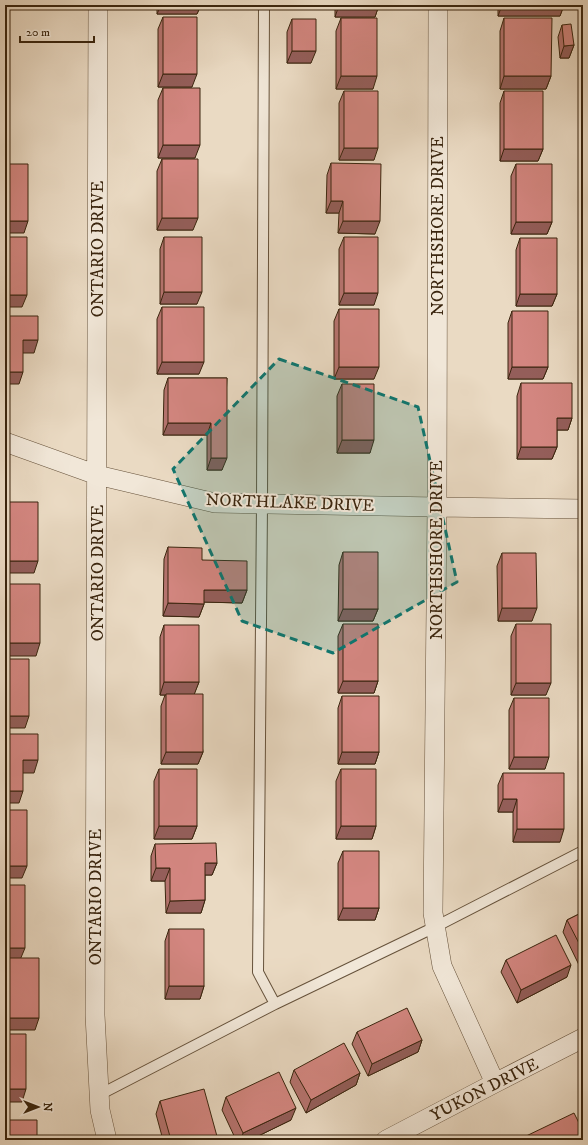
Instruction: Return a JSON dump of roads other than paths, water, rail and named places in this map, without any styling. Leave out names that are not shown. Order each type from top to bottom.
[{"type":"street","name":"ONTARIO DRIVE","points":[[98,5],[95,1014],[100,1110],[107,1140]]},
{"type":"street","name":"NORTHSHORE DRIVE","points":[[438,5],[437,507],[432,913],[442,966],[495,1083]]},
{"type":"street","name":"NORTHLAKE DRIVE","points":[[5,442],[97,475],[215,503],[583,508]]},
{"type":"street","name":"YUKON DRIVE","points":[[386,1140],[583,1038]]},
{"type":"lane","points":[[264,5],[258,972],[275,1004]]},
{"type":"lane","points":[[99,1094],[275,1004],[435,927],[583,851]]}]
